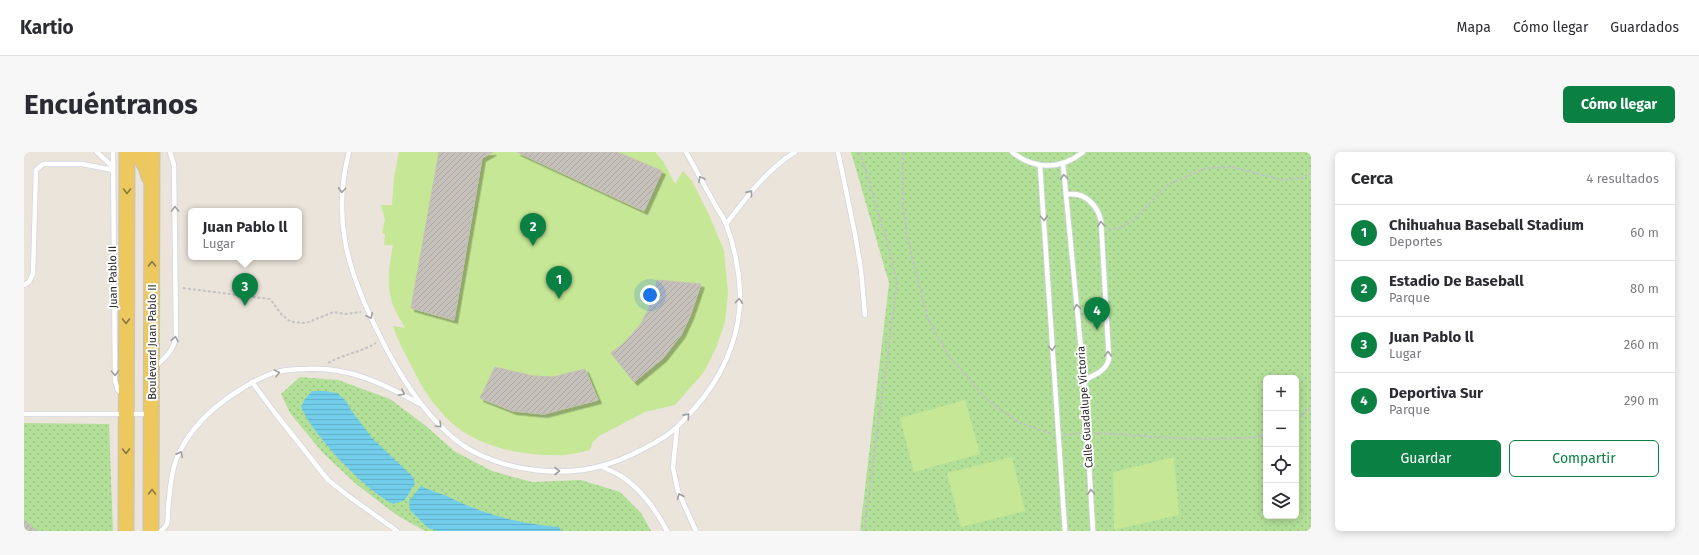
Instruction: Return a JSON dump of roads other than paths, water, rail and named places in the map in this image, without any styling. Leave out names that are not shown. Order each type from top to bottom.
[{"type":"main road","points":[[126,531],[126,398],[120,253],[127,152]]},
{"type":"main road","points":[[137,152],[146,167],[152,190]]},
{"type":"main road","name":"Boulevard Juan Pablo II","points":[[151,531],[153,370],[152,152]]},
{"type":"lane","points":[[96,152],[112,169]]},
{"type":"lane","name":"Juan Pablo II","points":[[113,152],[112,169],[120,253]]},
{"type":"lane","points":[[153,370],[169,354],[175,342],[176,286],[174,166],[170,152]]},
{"type":"lane","points":[[348,152],[343,174],[341,207],[344,238],[351,268],[362,300],[399,371],[421,404],[438,424],[454,439],[474,452],[499,463],[544,471],[568,471],[600,466],[638,452],[656,442],[677,427],[713,385],[725,364],[733,342],[738,320],[740,293],[737,264],[726,224],[686,152]]},
{"type":"lane","points":[[726,224],[761,180],[782,160],[795,152]]},
{"type":"lane","points":[[838,152],[856,234],[862,270],[865,315]]},
{"type":"lane","points":[[1012,152],[1025,161],[1040,166],[1063,164],[1083,152]]},
{"type":"lane","points":[[24,285],[31,279],[33,274],[36,170],[43,164],[82,164],[112,169]]},
{"type":"lane","name":"Calle Guadalupe Victoria","points":[[1063,164],[1084,380],[1093,531]]},
{"type":"lane","points":[[1040,166],[1064,531]]},
{"type":"lane","points":[[1066,194],[1079,195],[1087,199],[1096,208],[1100,215],[1109,359],[1104,369],[1084,380]]},
{"type":"lane","points":[[161,531],[167,524],[173,474],[178,456],[191,433],[225,399],[252,382],[273,373],[295,369],[318,368],[341,370],[364,376],[390,387],[421,404]]},
{"type":"lane","points":[[252,382],[328,480],[394,530]]},
{"type":"lane","points":[[24,414],[152,414]]},
{"type":"lane","points":[[677,427],[673,468],[678,491],[696,531]]},
{"type":"lane","points":[[600,466],[620,476],[635,488],[650,504],[667,531]]},
{"type":"water","points":[[312,391],[337,393],[346,401],[372,438],[412,476],[415,483],[405,500],[393,504],[368,487],[341,461],[316,432],[301,407],[305,399]]},
{"type":"water","points":[[421,486],[489,514],[531,524],[559,527],[561,531],[438,531],[428,528],[410,510],[409,501]]},
{"type":"place","name":"Estadio De Baseball","points":[[533,246]]},
{"type":"place","name":"Chihuahua Baseball Stadium","points":[[559,299]]},
{"type":"place","name":"Juan Pablo ll","points":[[245,306]]},
{"type":"place","name":"Deportiva Sur","points":[[1097,330]]}]
